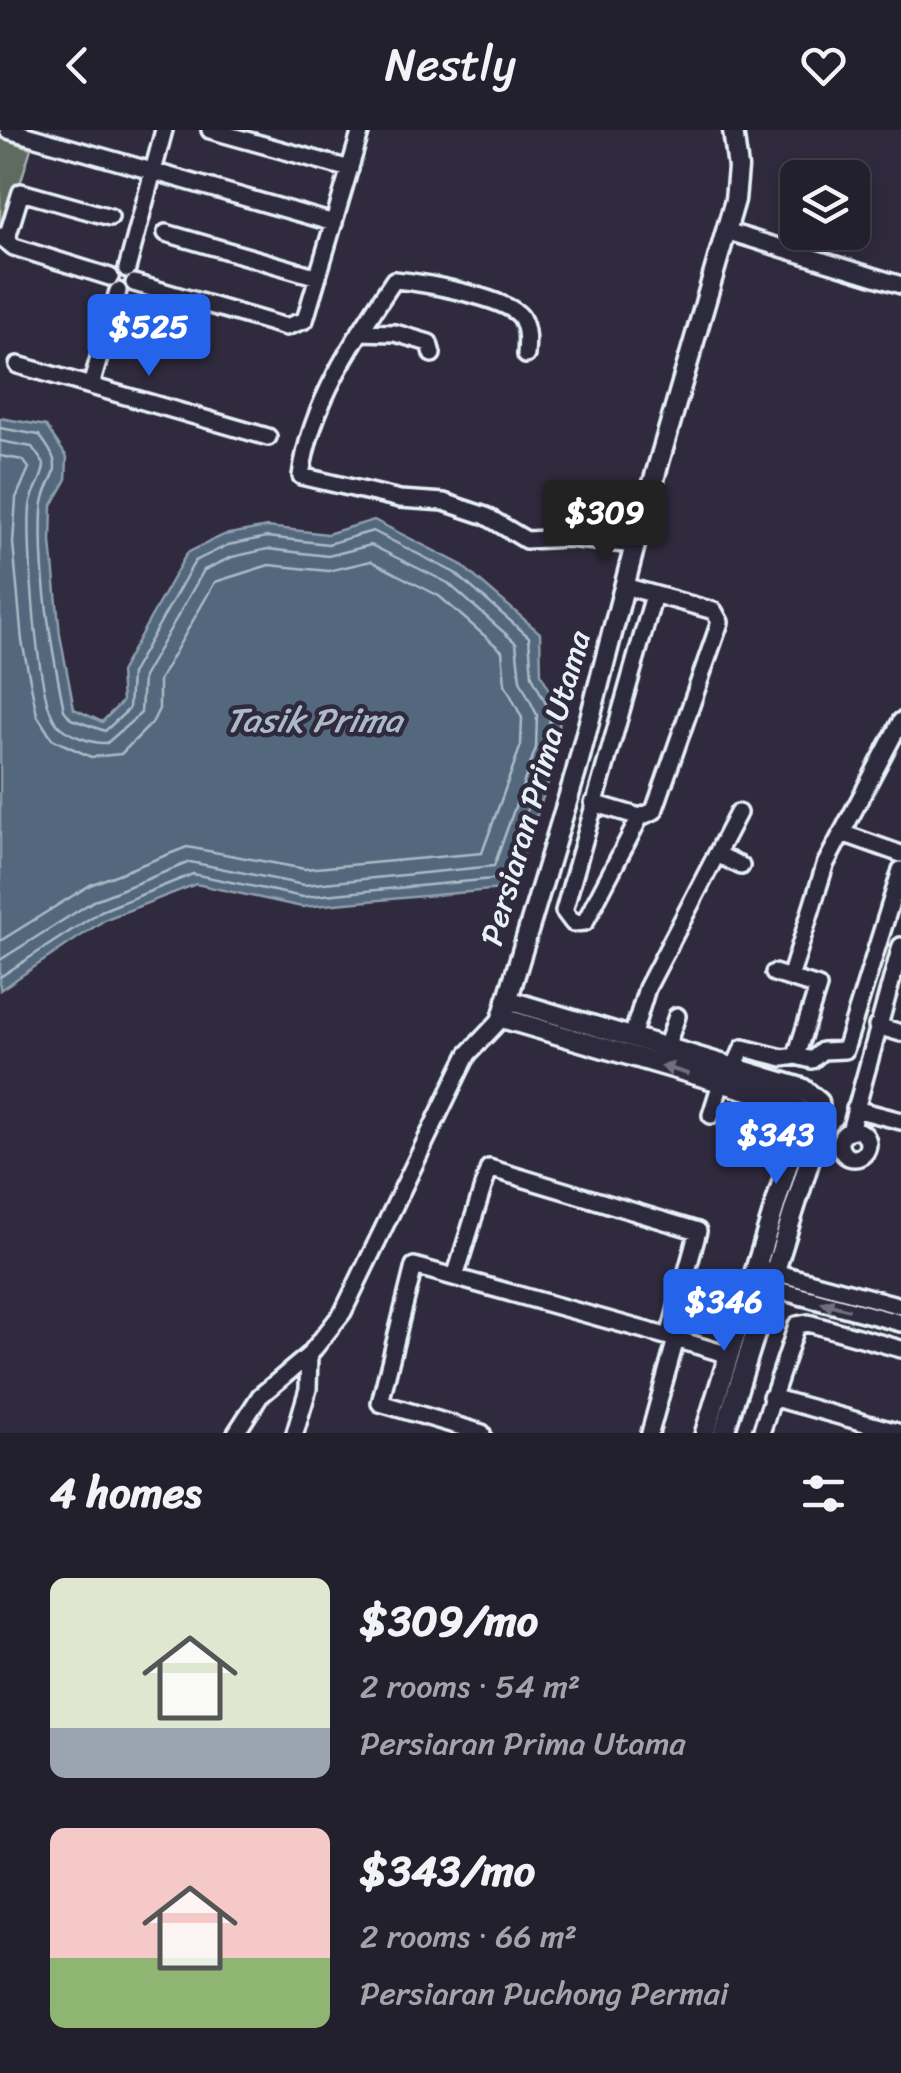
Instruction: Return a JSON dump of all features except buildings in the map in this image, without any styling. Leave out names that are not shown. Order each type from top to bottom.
[{"type":"main road","name":"Persiaran Prima Utama","points":[[505,1009],[576,772],[635,545],[726,231],[738,168],[733,130]]},
{"type":"main road","points":[[505,1009],[666,1048],[800,1110],[819,1102]]},
{"type":"main road","points":[[505,1009],[728,1079],[802,1088],[819,1102],[822,1124],[729,1355],[705,1433]]},
{"type":"main road","points":[[761,1094],[777,1107],[786,1124],[790,1157]]},
{"type":"main road","points":[[724,1433],[800,1110]]},
{"type":"street","points":[[8,130],[334,223]]},
{"type":"street","points":[[110,217],[21,192],[3,238],[126,291],[164,130]]},
{"type":"street","points":[[210,130],[350,169]]},
{"type":"street","points":[[130,276],[286,328],[308,317],[361,130]]},
{"type":"street","points":[[726,231],[901,285]]},
{"type":"street","points":[[166,232],[318,277]]},
{"type":"street","points":[[526,355],[528,335],[520,316],[505,304],[394,280],[331,385],[303,456],[301,476],[400,498],[444,502],[486,516],[526,540],[568,538],[635,545]]},
{"type":"street","points":[[91,386],[114,284]]},
{"type":"street","points":[[360,332],[395,332],[429,343],[432,354]]},
{"type":"street","points":[[18,365],[268,438]]},
{"type":"street","points":[[624,586],[714,610],[720,622],[654,811],[640,817],[584,922],[573,923],[564,911],[654,596]]},
{"type":"street","points":[[796,1056],[818,987],[783,974],[824,865],[901,722]]},
{"type":"street","points":[[592,803],[640,817]]},
{"type":"street","points":[[632,1038],[647,988],[738,813]]},
{"type":"street","points":[[842,833],[901,854]]},
{"type":"street","points":[[717,854],[741,866]]},
{"type":"street","points":[[711,1115],[742,1048],[782,1058],[812,1060],[822,1050],[845,1050],[901,870]]},
{"type":"street","points":[[850,1131],[901,946]]},
{"type":"street","points":[[236,1433],[260,1396],[309,1355],[343,1312],[468,1054],[505,1009]]},
{"type":"street","points":[[666,1048],[678,1016]]},
{"type":"street","points":[[877,1026],[901,1033]]},
{"type":"street","points":[[855,1109],[901,1122]]},
{"type":"street","points":[[456,1274],[489,1168],[698,1232],[650,1433]]},
{"type":"street","points":[[482,1433],[380,1403],[378,1396],[414,1266],[456,1274],[729,1355]]},
{"type":"street","points":[[763,1278],[901,1306]]},
{"type":"street","points":[[763,1278],[901,1324]]},
{"type":"street","points":[[761,1433],[797,1324],[901,1349]]},
{"type":"street","points":[[294,1433],[308,1389],[309,1355]]},
{"type":"street","points":[[771,1396],[901,1432]]},
{"type":"shaded area","points":[[0,138],[31,148],[5,233],[0,228]]},
{"type":"water","name":"Tasik Prima","points":[[0,418],[46,426],[67,457],[66,481],[52,505],[51,542],[60,635],[74,709],[102,722],[122,702],[120,672],[187,553],[224,535],[267,527],[327,534],[374,520],[460,564],[540,633],[541,674],[560,709],[558,753],[512,888],[302,907],[196,884],[106,919],[0,990]]}]
